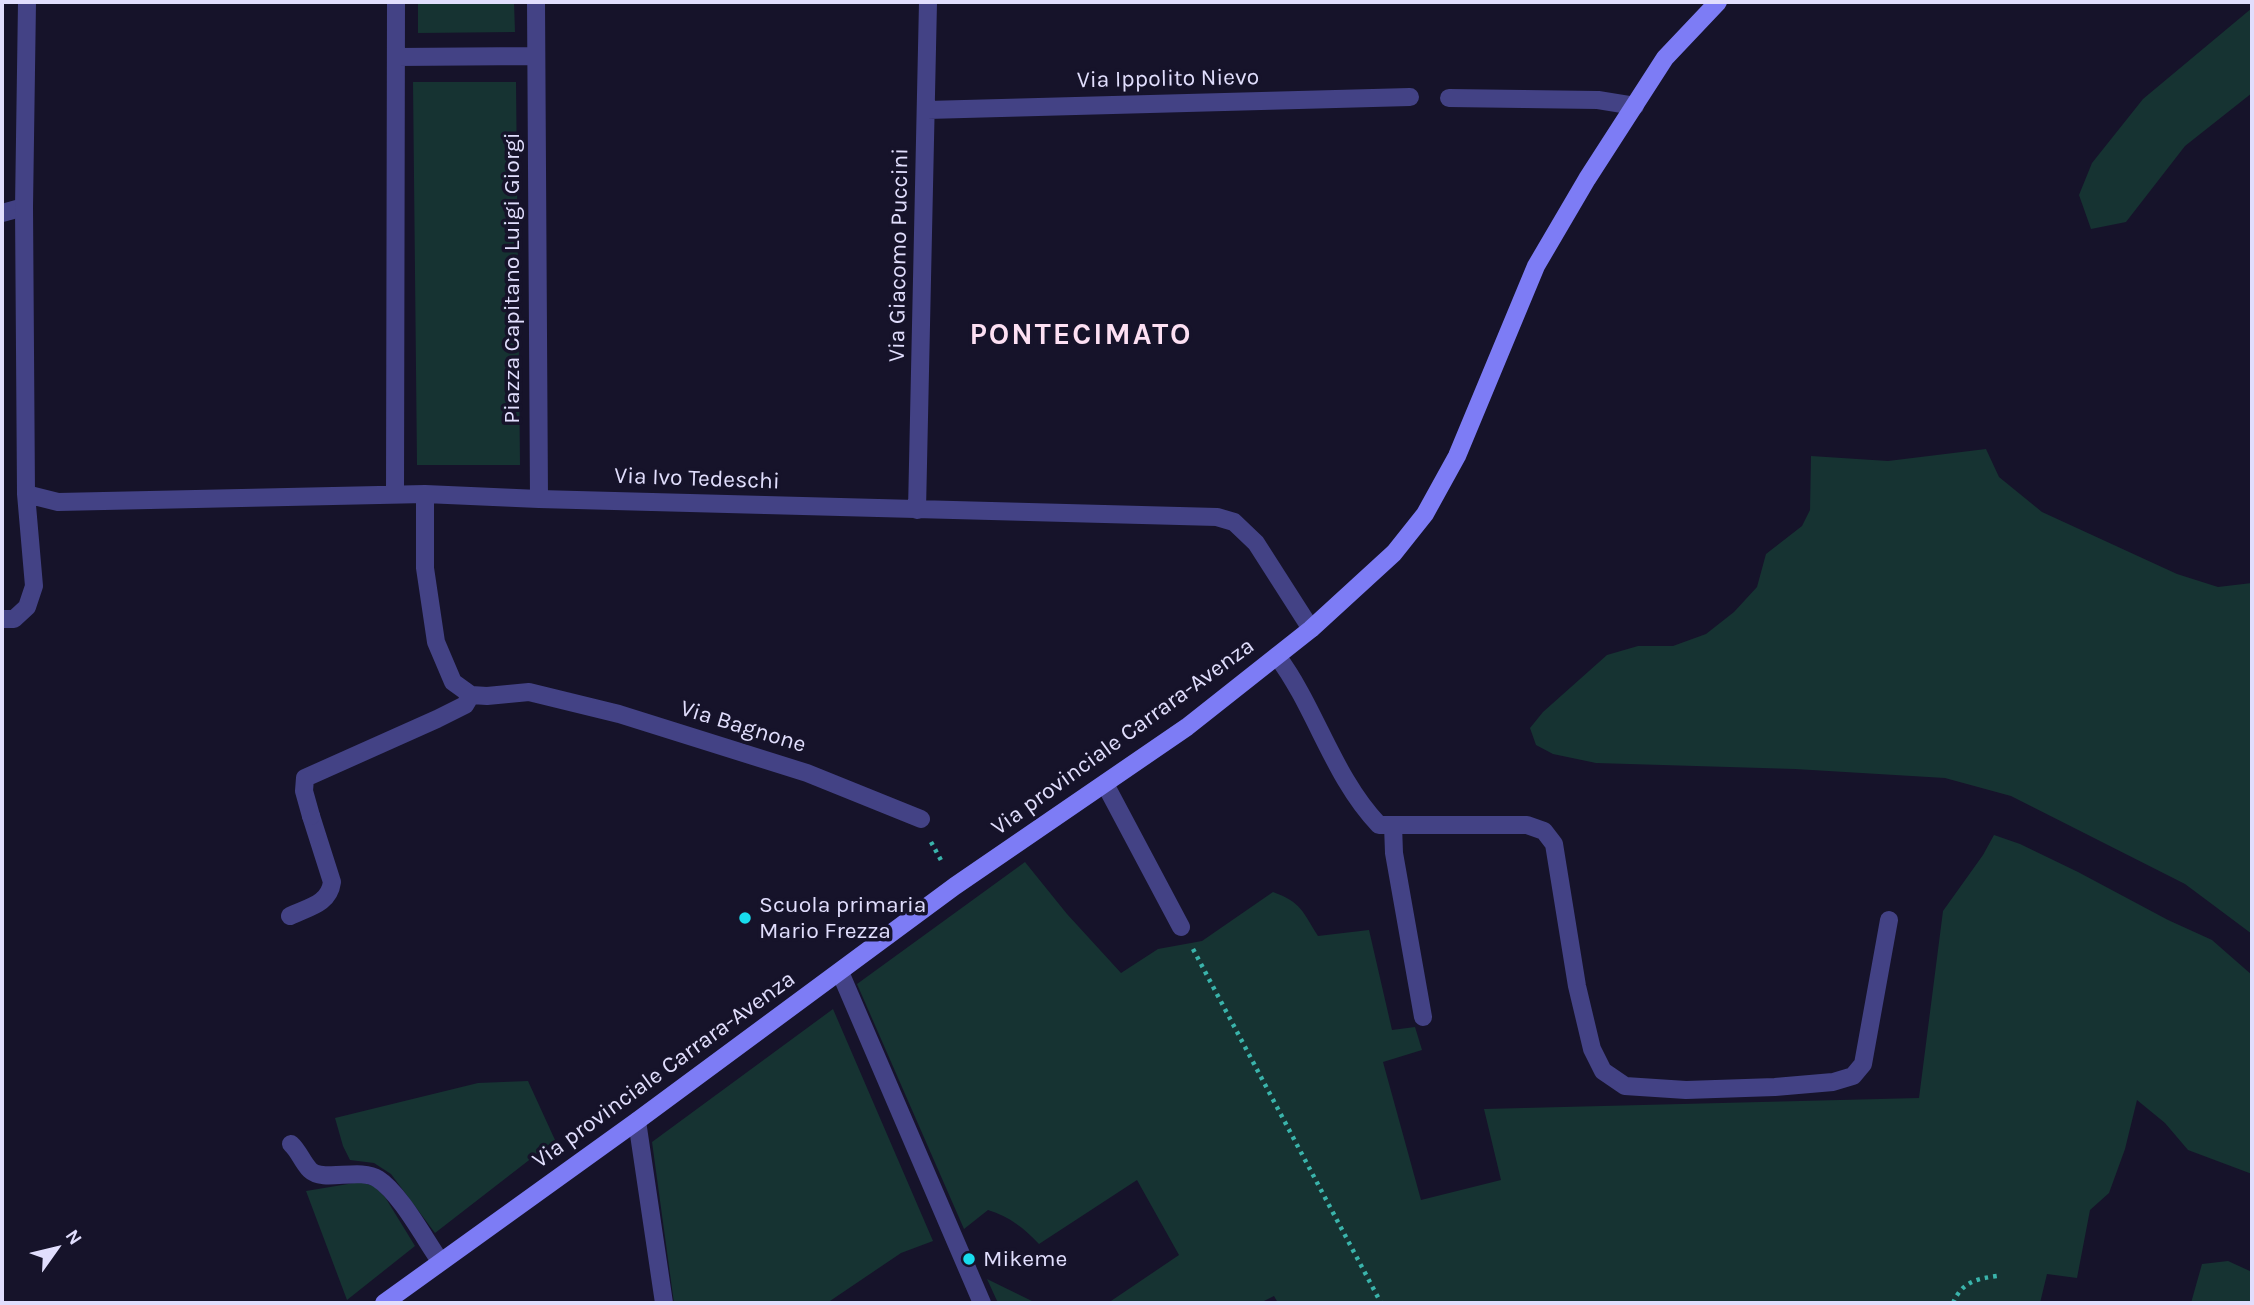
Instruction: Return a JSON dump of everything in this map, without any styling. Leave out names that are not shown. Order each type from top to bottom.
[{"type":"main road","name":"Via provinciale Carrara-Avenza","points":[[384,1303],[637,1121],[955,886],[1187,727],[1311,629],[1394,553],[1425,514],[1457,456],[1536,266],[1587,179],[1665,58],[1717,2]]},
{"type":"street","points":[[2,619],[14,619],[27,607],[34,586],[26,494],[24,207],[27,2]]},
{"type":"street","points":[[395,494],[396,2]]},
{"type":"street","name":"Piazza Capitano Luigi Giorgi","points":[[536,2],[539,499]]},
{"type":"street","name":"Via Giacomo Puccini","points":[[917,510],[928,2]]},
{"type":"street","points":[[396,57],[535,56]]},
{"type":"street","name":"Via Ippolito Nievo","points":[[927,110],[1410,97]]},
{"type":"street","points":[[1449,98],[1598,100],[1635,106]]},
{"type":"street","points":[[2,213],[24,207]]},
{"type":"street","name":"Via Ivo Tedeschi","points":[[26,494],[58,502],[425,494],[1217,517],[1234,522],[1256,543],[1311,629]]},
{"type":"street","points":[[290,916],[322,902],[331,893],[332,882],[304,791],[305,778],[465,705],[471,695],[453,682],[436,642],[425,568],[425,494]]},
{"type":"street","points":[[1277,656],[1293,677],[1361,806],[1378,825],[1527,825],[1544,831],[1555,844],[1577,986],[1592,1049],[1603,1071],[1625,1086],[1686,1090],[1775,1087],[1833,1082],[1853,1076],[1863,1064],[1889,920]]},
{"type":"street","name":"Via Bagnone","points":[[471,695],[529,692],[620,713],[807,773],[921,819]]},
{"type":"street","points":[[1105,784],[1181,927]]},
{"type":"street","points":[[1393,825],[1394,853],[1423,1017]]},
{"type":"street","points":[[840,972],[982,1303]]},
{"type":"street","points":[[637,1121],[664,1303]]},
{"type":"street","points":[[291,1144],[299,1151],[310,1170],[317,1174],[361,1173],[376,1177],[390,1189],[440,1261]]},
{"type":"path","points":[[921,819],[955,886]]},
{"type":"path","points":[[1181,927],[1381,1303]]},
{"type":"path","points":[[1953,1303],[1959,1290],[1979,1279],[1997,1276]]},
{"type":"green space","points":[[418,2],[514,2],[515,32],[418,33]]},
{"type":"green space","points":[[2252,8],[2252,93],[2185,146],[2126,222],[2091,229],[2079,195],[2092,163],[2143,99]]},
{"type":"green space","points":[[413,82],[516,82],[520,465],[417,465]]},
{"type":"green space","points":[[1986,449],[1999,477],[2042,512],[2177,574],[2218,587],[2252,583],[2252,934],[2185,884],[2011,796],[1945,778],[1795,769],[1596,763],[1553,754],[1536,745],[1530,728],[1543,712],[1607,655],[1638,646],[1673,646],[1706,634],[1734,612],[1757,587],[1766,554],[1802,526],[1810,510],[1811,456],[1888,461]]},
{"type":"green space","points":[[1994,835],[2020,844],[2212,940],[2252,975],[2252,1174],[2188,1150],[2165,1123],[2137,1100],[2125,1149],[2109,1193],[2090,1210],[2077,1278],[2047,1274],[2040,1303],[1278,1303],[1274,1296],[1260,1303],[1108,1303],[1179,1255],[1137,1180],[1039,1244],[1016,1224],[988,1210],[964,1229],[857,984],[1025,862],[1067,914],[1121,973],[1158,949],[1202,941],[1273,892],[1296,904],[1318,936],[1369,930],[1392,1030],[1415,1027],[1422,1050],[1383,1062],[1421,1200],[1501,1180],[1484,1109],[1919,1098],[1943,911]]},
{"type":"green space","points":[[833,1009],[933,1241],[901,1253],[827,1303],[674,1303],[652,1142]]},
{"type":"green space","points":[[528,1081],[555,1140],[435,1233],[391,1174],[374,1163],[350,1160],[335,1118],[478,1083]]},
{"type":"green space","points":[[360,1182],[374,1186],[385,1197],[415,1246],[347,1300],[306,1191]]},
{"type":"green space","points":[[2228,1261],[2252,1272],[2252,1303],[2191,1303],[2202,1264]]},
{"type":"green space","points":[[987,1279],[1036,1303],[998,1303]]},
{"type":"place","name":"Scuola primaria Mario Frezza","points":[[745,918]]},
{"type":"place","name":"Mikeme","points":[[969,1259]]},
{"type":"district","name":"PONTECIMATO","points":[[1081,335]]}]
